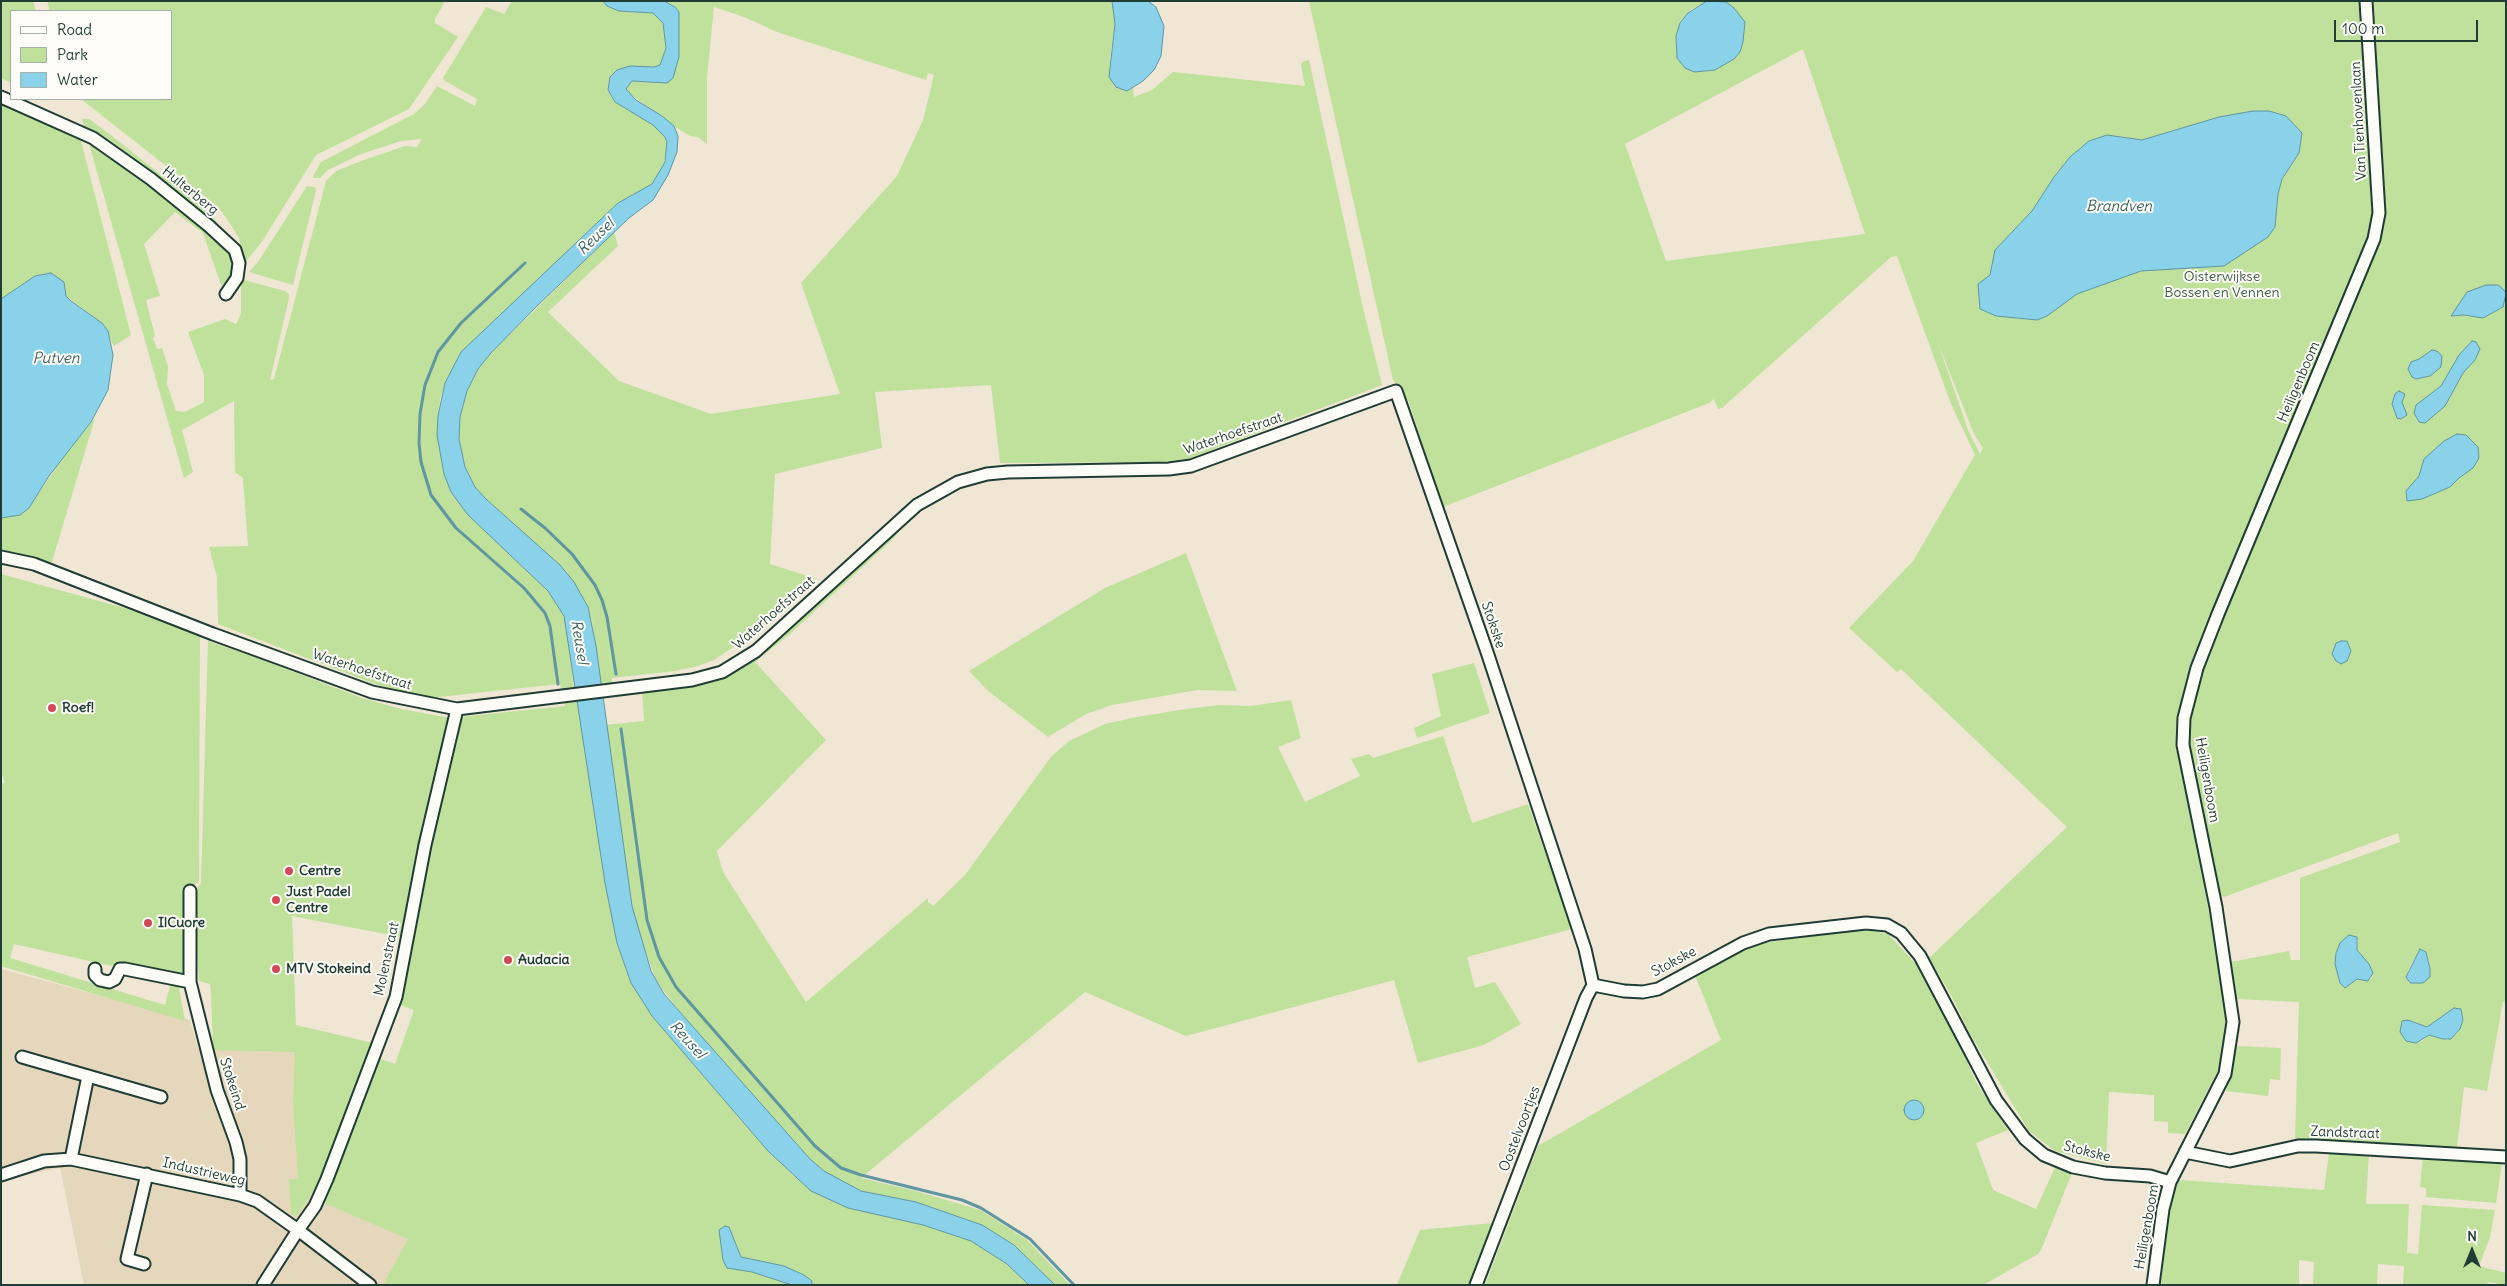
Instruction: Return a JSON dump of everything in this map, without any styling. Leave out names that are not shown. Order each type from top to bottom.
[{"type":"street","name":"Van Tienhovenlaan","points":[[2366,1],[2379,213],[2374,239]]},
{"type":"street","name":"Hulterberg","points":[[1,97],[93,138],[151,179],[235,250],[239,270],[235,282],[226,294]]},
{"type":"street","name":"Heiligenboom","points":[[2153,1285],[2163,1209],[2170,1182],[2225,1074],[2233,1022],[2216,907],[2183,745],[2184,718],[2197,668],[2218,614],[2374,239]]},
{"type":"street","name":"Waterhoefstraat","points":[[1,557],[34,564],[213,634],[372,692],[457,709],[568,696],[700,679],[722,672],[739,663],[756,651],[917,504],[958,482],[987,474],[1008,472],[1169,469],[1191,466],[1396,391]]},
{"type":"street","name":"Stokske","points":[[1396,391],[1487,652],[1585,949],[1593,985],[1624,991],[1643,992],[1658,989],[1705,962],[1760,936],[1866,923],[1887,925],[1901,933],[1920,956],[1996,1100],[2025,1139],[2044,1154],[2073,1167],[2092,1172],[2150,1176],[2170,1182]]},
{"type":"street","name":"Molenstraat","points":[[298,1230],[315,1206],[327,1179],[396,997],[425,845],[457,709]]},
{"type":"street","name":"Stokeind","points":[[190,891],[190,982],[217,1090],[236,1142],[240,1168],[240,1195]]},
{"type":"street","points":[[95,969],[95,975],[100,980],[110,982],[115,979],[120,970],[125,969],[190,982]]},
{"type":"street","name":"Oostelvoortjes","points":[[1476,1285],[1593,985]]},
{"type":"street","points":[[22,1057],[161,1097]]},
{"type":"street","points":[[72,1159],[88,1076]]},
{"type":"street","name":"Zandstraat","points":[[2185,1152],[2230,1161],[2298,1146],[2506,1157]]},
{"type":"street","name":"Industrieweg","points":[[1,1175],[44,1161],[72,1159],[240,1195],[257,1201],[370,1285]]},
{"type":"street","name":"Industrieweg","points":[[144,1264],[128,1259],[147,1174]]},
{"type":"street","points":[[262,1285],[298,1230]]},
{"type":"shaded area","points":[[1,969],[190,1020],[198,1049],[297,1051],[309,1194],[411,1239],[384,1285],[84,1285],[60,1168],[6,1179],[1,1163]]},
{"type":"green space","points":[[1,1],[33,1],[36,10],[10,10],[10,82],[1,78]]},
{"type":"green space","points":[[47,1],[445,1],[435,19],[435,23],[458,37],[409,109],[316,155],[263,240],[244,264],[239,238],[217,206],[82,100],[172,100],[172,10],[50,10]]},
{"type":"green space","points":[[512,1],[603,1],[607,6],[630,12],[653,13],[659,18],[665,28],[666,38],[664,57],[660,65],[654,67],[630,66],[608,85],[608,90],[611,97],[659,129],[667,141],[667,154],[660,173],[652,184],[618,203],[572,246],[445,383],[440,400],[438,416],[451,492],[468,515],[538,581],[559,604],[567,627],[574,689],[562,690],[560,684],[429,698],[388,689],[218,624],[217,577],[209,547],[248,546],[243,478],[235,472],[234,401],[182,430],[193,472],[184,478],[82,119],[89,119],[203,208],[216,221],[229,243],[232,264],[231,274],[226,283],[221,285],[203,233],[175,212],[144,244],[160,296],[146,300],[155,336],[153,338],[157,349],[162,348],[168,367],[167,384],[176,411],[185,412],[204,402],[204,375],[188,332],[225,319],[236,324],[241,314],[241,282],[244,280],[285,291],[289,294],[289,298],[270,380],[274,379],[326,181],[336,171],[361,161],[405,146],[417,147],[422,139],[401,141],[361,154],[328,170],[320,178],[314,178],[313,176],[321,162],[414,114],[425,104],[437,86],[475,106],[477,99],[445,81],[443,78],[486,7],[504,14]]},
{"type":"green space","points":[[664,1],[1112,1],[1115,24],[1110,59],[1127,91],[1133,88],[1134,97],[1152,90],[1173,72],[1305,86],[1301,66],[1302,62],[1309,60],[1363,308],[1382,385],[1188,459],[1164,462],[1000,463],[991,385],[875,392],[882,448],[775,474],[770,564],[817,579],[754,633],[714,660],[675,671],[612,678],[612,685],[601,686],[592,621],[584,599],[560,565],[475,487],[465,467],[459,439],[460,417],[467,391],[478,369],[490,354],[614,232],[618,246],[548,312],[619,381],[711,414],[840,394],[801,283],[897,176],[923,120],[934,75],[928,73],[926,80],[777,32],[744,17],[714,7],[707,77],[707,144],[698,137],[690,136],[674,126],[626,91],[628,83],[632,81],[667,83],[678,32],[679,12],[675,7]]},
{"type":"green space","name":"Oisterwijkse Bossen en Vennen","points":[[1309,1],[1707,1],[1690,10],[1680,23],[1744,32],[1725,1],[2506,1],[2506,1004],[2503,1001],[2487,1091],[2464,1087],[2457,1147],[2295,1140],[2299,1002],[2237,999],[2231,962],[2289,951],[2291,960],[2300,960],[2300,878],[2400,842],[2398,833],[2224,897],[2219,895],[2217,884],[2204,885],[2224,993],[2227,1041],[2218,1070],[2185,1134],[2168,1133],[2168,1122],[2154,1121],[2154,1095],[2109,1092],[2106,1164],[2055,1151],[2029,1131],[1969,1032],[1951,995],[1929,958],[2067,827],[1901,669],[1897,672],[1849,628],[1913,561],[1975,455],[1951,404],[1897,256],[1891,257],[1722,408],[1718,409],[1714,399],[1709,403],[1443,507],[1409,403],[1401,388],[1393,380]],"holes":[[[1803,49],[1865,234],[1666,261],[1625,144]],[[1938,343],[1974,434],[1983,448],[1980,454],[1968,430]],[[2358,939],[2357,950],[2369,964],[2373,973],[2372,978],[2368,981],[2357,979],[2345,988],[2341,984]],[[2426,952],[2430,969],[2408,983],[2408,970],[2414,959]],[[2462,1012],[2463,1020],[2457,1034],[2447,1040],[2429,1035],[2421,1042],[2405,1022],[2414,1022],[2427,1027],[2440,1017]]]},
{"type":"green space","points":[[1,103],[80,137],[131,335],[114,346],[102,323],[66,296],[65,285],[35,276],[1,299]]},
{"type":"green space","points":[[307,186],[315,187],[316,190],[293,285],[249,272],[258,262]]},
{"type":"green space","points":[[95,418],[51,565],[1,553],[1,518],[20,515],[29,508],[70,447]]},
{"type":"green space","points":[[900,530],[894,538],[790,634],[755,662],[826,740],[717,851],[723,872],[806,1002],[928,898],[928,902],[933,906],[965,875],[1051,757],[1069,741],[1105,724],[1137,717],[1219,705],[1251,706],[1291,700],[1301,738],[1278,747],[1305,802],[1360,776],[1351,759],[1369,754],[1373,758],[1443,736],[1472,823],[1528,804],[1572,929],[1467,957],[1475,988],[1495,982],[1521,1024],[1484,1045],[1418,1063],[1394,980],[1186,1036],[1085,992],[861,1178],[916,1191],[980,1210],[1027,1240],[1070,1285],[1055,1285],[1014,1245],[982,1225],[916,1202],[861,1191],[824,1171],[810,1159],[686,1020],[657,982],[637,930],[632,906],[605,725],[644,721],[642,691],[717,677]]},
{"type":"green space","points":[[1186,553],[1237,691],[1197,690],[1112,705],[1086,714],[1048,737],[987,690],[969,671],[1105,588]]},
{"type":"green space","points":[[1,574],[128,609],[200,637],[199,881],[186,893],[186,977],[107,965],[14,944],[10,958],[165,1005],[171,982],[178,983],[185,1021],[1,966],[1,784],[5,783],[1,772]]},
{"type":"green space","points":[[208,641],[362,698],[401,709],[450,718],[446,746],[401,937],[292,916],[296,1025],[373,1043],[316,1187],[297,1216],[291,1214],[289,1179],[298,1179],[293,1102],[295,1052],[208,1050],[213,1045],[210,984],[199,981],[194,894],[201,883]]},
{"type":"green space","points":[[1474,663],[1490,713],[1417,738],[1414,728],[1441,716],[1432,674]]},
{"type":"green space","points":[[576,698],[583,728],[605,883],[617,943],[631,983],[652,1016],[768,1151],[793,1175],[848,1208],[923,1225],[971,1241],[1007,1264],[1029,1285],[812,1285],[812,1281],[804,1275],[784,1266],[741,1257],[735,1241],[727,1268],[752,1272],[792,1285],[383,1285],[408,1239],[322,1202],[335,1175],[378,1058],[395,1064],[414,1010],[397,1004],[426,860],[460,717],[565,706],[564,700]]},
{"type":"green space","points":[[1852,931],[1873,931],[1888,934],[1916,964],[1946,1015],[1977,1084],[2008,1130],[1976,1143],[1993,1190],[2036,1209],[2057,1163],[2074,1168],[2038,1254],[1983,1285],[1485,1285],[1538,1146],[1721,1040],[1695,975],[1755,944]]},
{"type":"green space","points":[[2237,1046],[2281,1048],[2280,1080],[2270,1079],[2268,1096],[2226,1091]]},
{"type":"green space","points":[[2329,1153],[2369,1153],[2366,1204],[2409,1204],[2407,1253],[2418,1254],[2422,1205],[2495,1210],[2490,1237],[2479,1266],[2506,1273],[2506,1285],[2488,1282],[2487,1285],[2403,1285],[2404,1266],[2378,1264],[2377,1285],[2313,1285],[2314,1262],[2299,1260],[2299,1285],[2156,1285],[2162,1236],[2178,1180],[2324,1190]]},
{"type":"green space","points":[[2423,1155],[2502,1163],[2496,1203],[2426,1197],[2426,1188],[2420,1187]]},
{"type":"green space","points":[[1493,1223],[1470,1285],[1397,1285],[1420,1230]]},
{"type":"water","name":"Reusel","points":[[603,1],[664,1],[675,7],[679,12],[679,57],[673,78],[667,83],[632,81],[626,89],[636,100],[674,126],[678,136],[677,152],[668,175],[653,200],[629,218],[536,307],[478,369],[467,391],[460,417],[459,439],[465,467],[475,487],[486,499],[560,565],[574,582],[588,607],[596,646],[632,906],[651,971],[664,994],[810,1159],[824,1171],[861,1191],[916,1202],[982,1225],[1014,1245],[1055,1285],[1029,1285],[1007,1264],[971,1241],[923,1225],[848,1208],[811,1191],[768,1151],[652,1016],[631,983],[617,943],[605,883],[564,616],[548,591],[468,515],[451,492],[444,474],[437,435],[438,416],[445,383],[461,352],[618,203],[652,184],[665,162],[667,141],[664,136],[653,125],[615,102],[608,90],[610,77],[617,70],[630,66],[654,67],[660,65],[666,48],[663,23],[653,13],[619,11],[607,6]]},
{"type":"water","points":[[1112,1],[1148,1],[1156,7],[1164,26],[1161,56],[1154,70],[1143,81],[1127,91],[1116,87],[1109,77],[1115,24]]},
{"type":"water","points":[[1707,1],[1726,2],[1734,8],[1745,22],[1743,42],[1740,52],[1734,59],[1715,70],[1694,72],[1685,68],[1677,58],[1676,36],[1680,23],[1688,13]]},
{"type":"water","name":"Brandven","points":[[2253,111],[2269,111],[2286,116],[2302,133],[2299,153],[2282,179],[2278,194],[2275,227],[2268,237],[2224,266],[2141,271],[2077,294],[2047,316],[2037,320],[1996,316],[1980,309],[1978,284],[1990,275],[1995,250],[2032,211],[2054,177],[2070,157],[2089,141],[2107,135],[2142,140],[2219,117]]},
{"type":"water","name":"Putven","points":[[51,273],[64,282],[66,296],[102,323],[108,331],[113,355],[108,390],[91,422],[49,476],[29,508],[20,515],[1,518],[1,299],[35,276]]},
{"type":"water","points":[[2486,285],[2498,285],[2503,289],[2506,293],[2503,307],[2483,318],[2464,315],[2451,316],[2467,292]]},
{"type":"water","points":[[2472,341],[2476,342],[2480,349],[2475,360],[2463,373],[2445,406],[2425,423],[2419,422],[2414,413],[2416,405],[2441,386],[2459,355]]},
{"type":"water","points":[[2432,350],[2437,351],[2442,356],[2441,367],[2430,376],[2416,379],[2412,377],[2408,369],[2411,362]]},
{"type":"water","points":[[2399,391],[2405,394],[2402,402],[2407,415],[2401,419],[2397,418],[2392,404],[2395,394]]},
{"type":"water","points":[[2457,434],[2466,435],[2478,447],[2479,458],[2473,468],[2450,487],[2422,499],[2407,501],[2406,491],[2419,476],[2424,459],[2444,441]]},
{"type":"water","points":[[2347,641],[2351,651],[2347,661],[2341,664],[2336,661],[2332,654],[2336,643]]},
{"type":"water","points":[[2349,935],[2357,937],[2357,950],[2369,964],[2373,973],[2368,981],[2357,979],[2345,988],[2340,983],[2335,964],[2336,953],[2340,943]]},
{"type":"water","points":[[2420,949],[2426,952],[2430,977],[2423,983],[2410,983],[2406,977]]},
{"type":"water","points":[[2454,1008],[2461,1009],[2463,1020],[2460,1029],[2451,1039],[2429,1035],[2416,1043],[2406,1041],[2400,1032],[2402,1021],[2408,1020],[2427,1027]]},
{"type":"water","points":[[1910,1100],[1918,1100],[1924,1106],[1924,1114],[1918,1120],[1910,1120],[1904,1114],[1904,1106]]},
{"type":"water","points":[[725,1226],[729,1227],[741,1257],[784,1266],[804,1275],[812,1281],[812,1285],[792,1285],[752,1272],[727,1268],[723,1260],[719,1230]]},
{"type":"waterway","points":[[525,263],[461,323],[438,352],[425,385],[420,414],[419,443],[421,462],[431,495],[456,528],[524,588],[545,613],[550,626],[558,684]]},
{"type":"waterway","points":[[521,509],[545,528],[572,554],[595,585],[607,617],[616,674]]},
{"type":"waterway","points":[[621,729],[647,920],[659,957],[676,987],[815,1146],[841,1168],[861,1175],[962,1200],[981,1208],[1030,1239],[1074,1285]]},
{"type":"place","name":"Roef!","points":[[52,708]]},
{"type":"place","name":"Centre","points":[[289,871]]},
{"type":"place","name":"Just Padel Centre","points":[[276,900]]},
{"type":"place","name":"IlCuore","points":[[148,923]]},
{"type":"place","name":"Audacia","points":[[508,960]]},
{"type":"place","name":"MTV Stokeind","points":[[276,969]]}]
